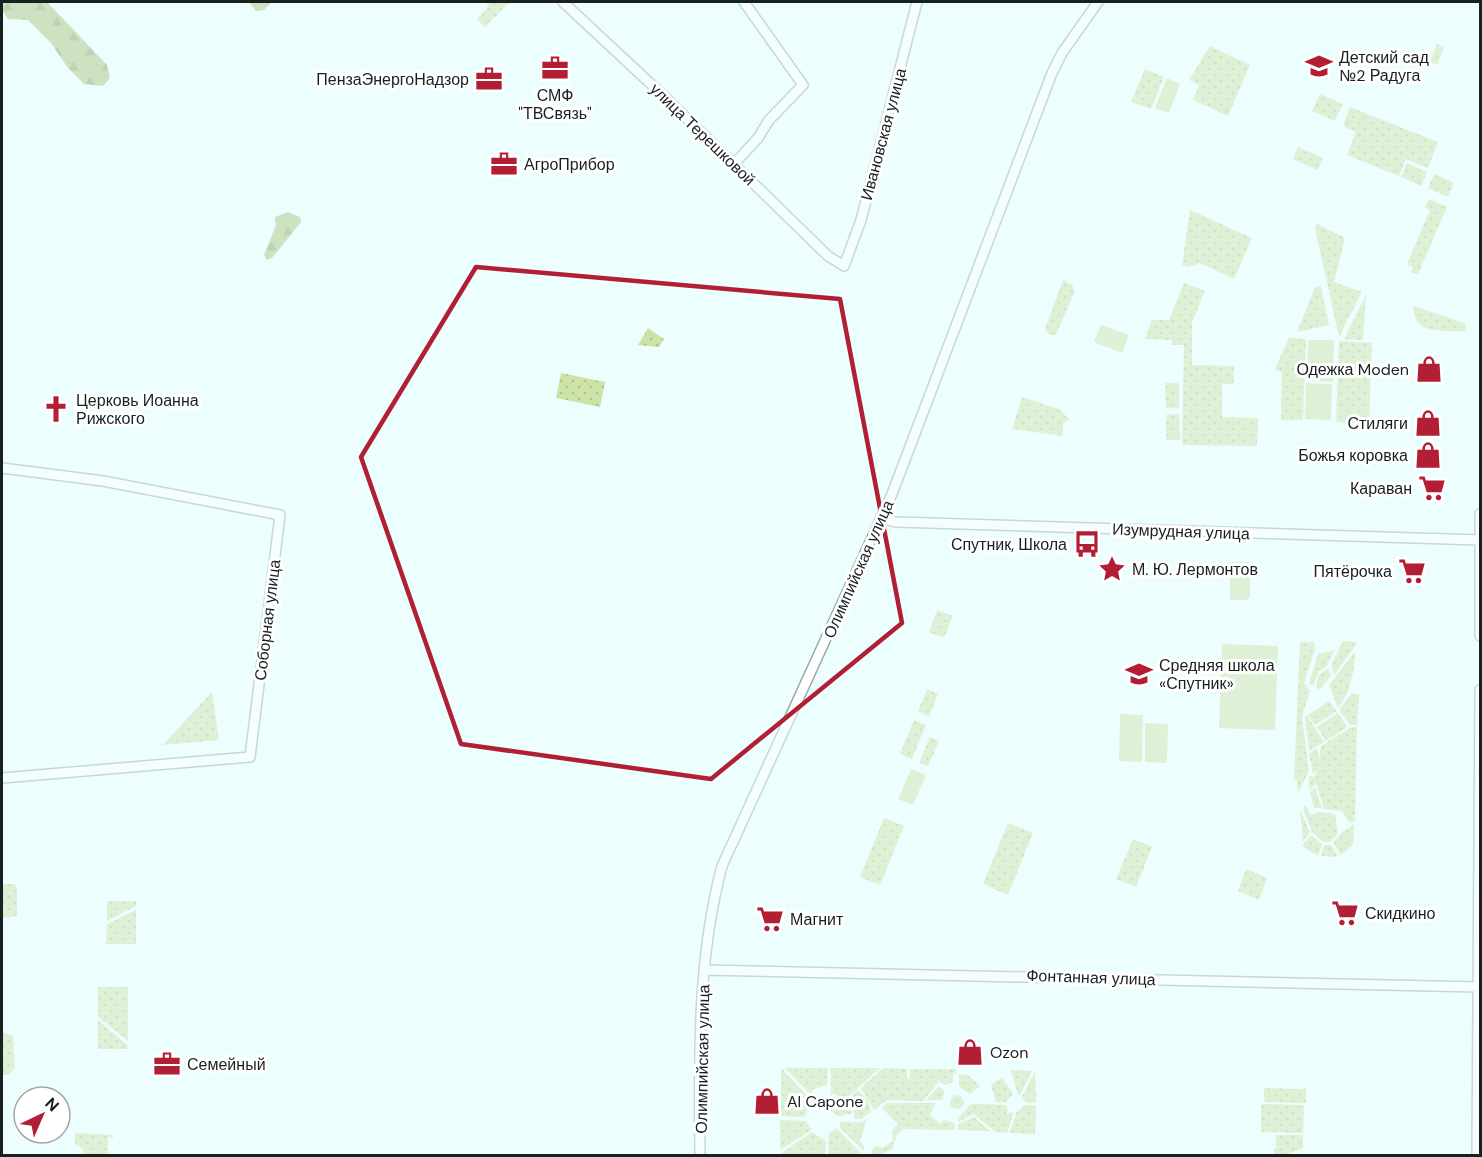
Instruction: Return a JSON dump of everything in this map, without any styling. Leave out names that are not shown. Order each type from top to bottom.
[{"type":"street","name":"улица Терешковой","points":[[563,2],[828,256],[844,266]]},
{"type":"street","points":[[734,164],[758,138],[769,120],[803,85],[744,2]]},
{"type":"street","name":"Ивановская улица","points":[[844,266],[861,220],[917,2]]},
{"type":"street","name":"Олимпийская улица","points":[[700,1155],[699,1038],[704,970],[714,898],[722,866],[882,519],[1052,73],[1062,53],[1098,2]]},
{"type":"street","name":"Соборная улица","points":[[2,468],[160,491],[280,515],[250,757],[2,778]]},
{"type":"street","points":[[1480,514],[1480,636]]},
{"type":"street","name":"Изумрудная улица","points":[[882,519],[896,522],[1480,540]]},
{"type":"street","points":[[1477,1155],[1480,690]]},
{"type":"street","name":"Фонтанная улица","points":[[704,970],[1479,987]]},
{"type":"highlighted area","points":[[476,267],[840,299],[902,623],[711,779],[461,744],[361,457]]},
{"type":"green space","points":[[2,2],[47,2],[107,65],[110,78],[103,86],[84,84],[68,68],[51,43],[28,20],[8,19],[2,10]]},
{"type":"green space","points":[[249,2],[272,2],[264,10],[256,11]]},
{"type":"green space","points":[[485,2],[510,2],[485,27],[477,19],[489,6]]},
{"type":"green space","points":[[1437,44],[1444,47],[1437,65],[1429,62]]},
{"type":"green space","points":[[1210,46],[1250,65],[1228,116],[1193,100],[1199,85],[1189,80]]},
{"type":"green space","points":[[1145,69],[1164,77],[1151,109],[1131,102]]},
{"type":"green space","points":[[1167,78],[1180,84],[1169,113],[1155,108]]},
{"type":"green space","points":[[1320,94],[1343,104],[1335,121],[1312,111]]},
{"type":"green space","points":[[1350,107],[1438,142],[1428,168],[1406,159],[1399,176],[1347,155],[1356,132],[1343,126]]},
{"type":"green space","points":[[1298,147],[1323,158],[1318,170],[1293,159]]},
{"type":"green space","points":[[1407,163],[1427,172],[1421,186],[1401,177]]},
{"type":"green space","points":[[1434,174],[1454,183],[1448,197],[1428,188]]},
{"type":"green space","points":[[1429,199],[1447,207],[1418,274],[1411,272],[1413,267],[1407,264],[1430,210],[1425,207]]},
{"type":"green space","points":[[1190,210],[1252,238],[1234,279],[1200,263],[1188,267],[1182,265]]},
{"type":"green space","points":[[288,212],[300,217],[301,222],[272,258],[267,260],[264,255],[276,225],[275,217]]},
{"type":"green space","points":[[1317,224],[1345,238],[1334,282],[1362,292],[1339,337],[1315,228]]},
{"type":"green space","points":[[1063,280],[1072,285],[1075,291],[1056,335],[1050,335],[1045,329]]},
{"type":"green space","points":[[1184,283],[1205,291],[1192,323],[1192,365],[1234,366],[1234,384],[1222,384],[1222,417],[1258,418],[1257,446],[1182,445],[1184,345],[1172,345],[1172,340],[1145,339],[1152,320],[1169,320]]},
{"type":"green space","points":[[1321,286],[1329,325],[1297,332],[1315,287]]},
{"type":"green space","points":[[1366,295],[1363,340],[1344,339]]},
{"type":"green space","points":[[1414,306],[1466,324],[1465,331],[1439,331],[1424,327],[1418,322]]},
{"type":"green space","points":[[1101,325],[1129,335],[1122,353],[1094,342]]},
{"type":"green space","points":[[648,328],[664,339],[659,347],[638,345]]},
{"type":"green space","points":[[1289,338],[1306,339],[1303,420],[1281,420],[1282,373],[1275,369]]},
{"type":"green space","points":[[1308,340],[1334,340],[1333,382],[1307,381]]},
{"type":"green space","points":[[1339,341],[1372,343],[1369,424],[1336,422]]},
{"type":"green space","points":[[561,373],[605,382],[600,407],[556,398]]},
{"type":"green space","points":[[1165,383],[1179,383],[1179,408],[1166,408]]},
{"type":"green space","points":[[1306,383],[1332,384],[1331,420],[1305,419]]},
{"type":"green space","points":[[1022,397],[1059,409],[1069,419],[1063,424],[1063,436],[1012,429]]},
{"type":"green space","points":[[1179,414],[1180,440],[1166,440],[1166,415]]},
{"type":"green space","points":[[1230,562],[1247,562],[1250,565],[1250,597],[1247,600],[1230,600]]},
{"type":"green space","points":[[937,610],[953,616],[944,638],[929,632]]},
{"type":"green space","points":[[1343,641],[1358,642],[1334,675],[1331,665]]},
{"type":"green space","points":[[1300,642],[1314,642],[1315,649],[1304,683],[1310,691],[1302,717],[1309,771],[1298,793],[1297,780],[1294,780]]},
{"type":"green space","points":[[1222,644],[1278,646],[1275,730],[1219,728]]},
{"type":"green space","points":[[1335,650],[1326,667],[1319,671],[1313,686],[1309,683],[1318,654]]},
{"type":"green space","points":[[1355,652],[1351,682],[1338,708],[1329,685]]},
{"type":"green space","points":[[1328,668],[1331,675],[1320,690],[1316,687],[1319,675]]},
{"type":"green space","points":[[927,689],[938,694],[929,716],[918,711]]},
{"type":"green space","points":[[212,692],[219,740],[163,745]]},
{"type":"green space","points":[[1351,694],[1359,694],[1357,725],[1350,725],[1339,710]]},
{"type":"green space","points":[[1329,701],[1337,711],[1315,725],[1308,715]]},
{"type":"green space","points":[[1338,713],[1347,727],[1326,741],[1317,727]]},
{"type":"green space","points":[[1120,714],[1143,715],[1142,762],[1119,761]]},
{"type":"green space","points":[[1306,714],[1324,742],[1309,751],[1305,718]]},
{"type":"green space","points":[[914,720],[926,725],[912,759],[900,754]]},
{"type":"green space","points":[[1145,723],[1168,724],[1167,763],[1145,762]]},
{"type":"green space","points":[[1351,727],[1357,727],[1355,821],[1350,823],[1342,811],[1324,809],[1316,783],[1309,790],[1309,776],[1315,777],[1317,769],[1313,774],[1309,754],[1317,748],[1319,760],[1321,746]]},
{"type":"green space","points":[[930,737],[939,741],[928,766],[919,763]]},
{"type":"green space","points":[[911,769],[926,775],[913,805],[898,799]]},
{"type":"green space","points":[[1315,787],[1322,808],[1314,808],[1310,792]]},
{"type":"green space","points":[[1305,805],[1311,815],[1320,812],[1335,814],[1338,833],[1331,842],[1324,842],[1312,832],[1303,808]]},
{"type":"green space","points":[[1300,809],[1310,833],[1303,841]]},
{"type":"green space","points":[[884,818],[904,826],[880,885],[860,877]]},
{"type":"green space","points":[[1008,823],[1033,833],[1008,895],[983,884]]},
{"type":"green space","points":[[1354,825],[1353,845],[1341,855],[1333,843],[1342,832]]},
{"type":"green space","points":[[1311,835],[1322,844],[1318,856],[1302,846]]},
{"type":"green space","points":[[1133,839],[1152,847],[1136,887],[1116,879]]},
{"type":"green space","points":[[1324,845],[1331,845],[1338,857],[1321,856]]},
{"type":"green space","points":[[1246,869],[1267,878],[1259,900],[1238,891]]},
{"type":"green space","points":[[2,884],[14,884],[17,888],[17,916],[2,918]]},
{"type":"green space","points":[[107,901],[136,901],[136,906],[107,921]]},
{"type":"green space","points":[[136,910],[136,944],[106,944],[107,924]]},
{"type":"green space","points":[[98,987],[128,987],[128,1041],[98,1017]]},
{"type":"green space","points":[[98,1020],[127,1045],[128,1049],[98,1049]]},
{"type":"green space","points":[[2,1032],[13,1036],[15,1069],[8,1075],[2,1075]]},
{"type":"green space","points":[[781,1068],[812,1101],[804,1117],[781,1116]]},
{"type":"green space","points":[[785,1068],[828,1068],[827,1085],[811,1090],[815,1096],[813,1097]]},
{"type":"green space","points":[[831,1068],[880,1068],[846,1099],[831,1093]]},
{"type":"green space","points":[[883,1068],[907,1069],[907,1079],[910,1079],[910,1069],[956,1069],[956,1074],[953,1074],[953,1082],[947,1085],[940,1083],[941,1079],[923,1101],[887,1100],[874,1110],[861,1088]]},
{"type":"green space","points":[[1011,1070],[1032,1071],[1020,1095],[1018,1094]]},
{"type":"green space","points":[[1035,1071],[1036,1103],[1025,1102],[1022,1097]]},
{"type":"green space","points":[[959,1074],[968,1075],[980,1086],[970,1094],[959,1087]]},
{"type":"green space","points":[[1002,1077],[1013,1094],[1006,1102],[996,1102],[991,1085]]},
{"type":"green space","points":[[939,1086],[945,1092],[942,1100],[926,1100]]},
{"type":"green space","points":[[1264,1088],[1306,1089],[1306,1103],[1264,1102]]},
{"type":"green space","points":[[858,1090],[867,1099],[871,1112],[861,1119],[855,1119],[854,1112],[847,1101]]},
{"type":"green space","points":[[830,1095],[842,1099],[853,1113],[839,1116],[829,1110]]},
{"type":"green space","points":[[957,1095],[962,1097],[964,1102],[962,1107],[957,1109],[952,1107],[950,1102],[952,1097]]},
{"type":"green space","points":[[887,1103],[936,1103],[930,1115],[940,1124],[945,1120],[955,1123],[954,1130],[903,1129],[897,1135],[892,1149],[881,1155],[870,1155],[875,1146],[883,1148],[893,1141],[892,1131],[898,1124],[882,1108]]},
{"type":"green space","points":[[971,1104],[1006,1105],[1008,1110],[1006,1114],[1014,1112],[1007,1133],[996,1132],[973,1114],[958,1122],[958,1118]]},
{"type":"green space","points":[[1261,1104],[1304,1105],[1303,1133],[1261,1132]]},
{"type":"green space","points":[[1025,1105],[1036,1106],[1035,1134],[1010,1133],[1016,1113]]},
{"type":"green space","points":[[974,1117],[990,1131],[958,1130],[958,1124]]},
{"type":"green space","points":[[867,1119],[860,1141],[865,1147],[863,1150],[839,1127],[841,1122],[862,1122]]},
{"type":"green space","points":[[780,1120],[806,1121],[811,1130],[780,1150]]},
{"type":"green space","points":[[837,1129],[861,1153],[858,1155],[828,1155],[829,1133]]},
{"type":"green space","points":[[812,1132],[826,1141],[825,1155],[780,1154]]},
{"type":"green space","points":[[75,1133],[113,1135],[113,1138],[108,1138],[108,1155],[83,1155],[83,1149],[75,1144]]},
{"type":"green space","points":[[1276,1135],[1303,1135],[1303,1148],[1284,1155],[1274,1155],[1274,1148],[1285,1148],[1276,1147]]},
{"type":"place","name":"Детский сад №2 Радуга","points":[[1319,66]]},
{"type":"place","name":"СМФ \"ТВСвязь\"","points":[[555,68]]},
{"type":"place","name":"ПензаЭнергоНадзор","points":[[489,79]]},
{"type":"place","name":"АгроПрибор","points":[[504,164]]},
{"type":"place","name":"Одежка Moden","points":[[1429,369]]},
{"type":"place","name":"Церковь Иоанна Рижского","points":[[56,409]]},
{"type":"place","name":"Стиляги","points":[[1428,423]]},
{"type":"place","name":"Божья коровка","points":[[1428,455]]},
{"type":"place","name":"Караван","points":[[1432,488]]},
{"type":"place","name":"Спутник, Школа","points":[[1087,544]]},
{"type":"place","name":"М. Ю. Лермонтов","points":[[1112,569]]},
{"type":"place","name":"Пятёрочка","points":[[1412,571]]},
{"type":"place","name":"Средняя школа «Спутник»","points":[[1139,674]]},
{"type":"place","name":"Скидкино","points":[[1345,913]]},
{"type":"place","name":"Магнит","points":[[770,919]]},
{"type":"place","name":"Ozon","points":[[970,1052]]},
{"type":"place","name":"Семейный","points":[[167,1064]]},
{"type":"place","name":"Al Capone","points":[[767,1101]]}]
